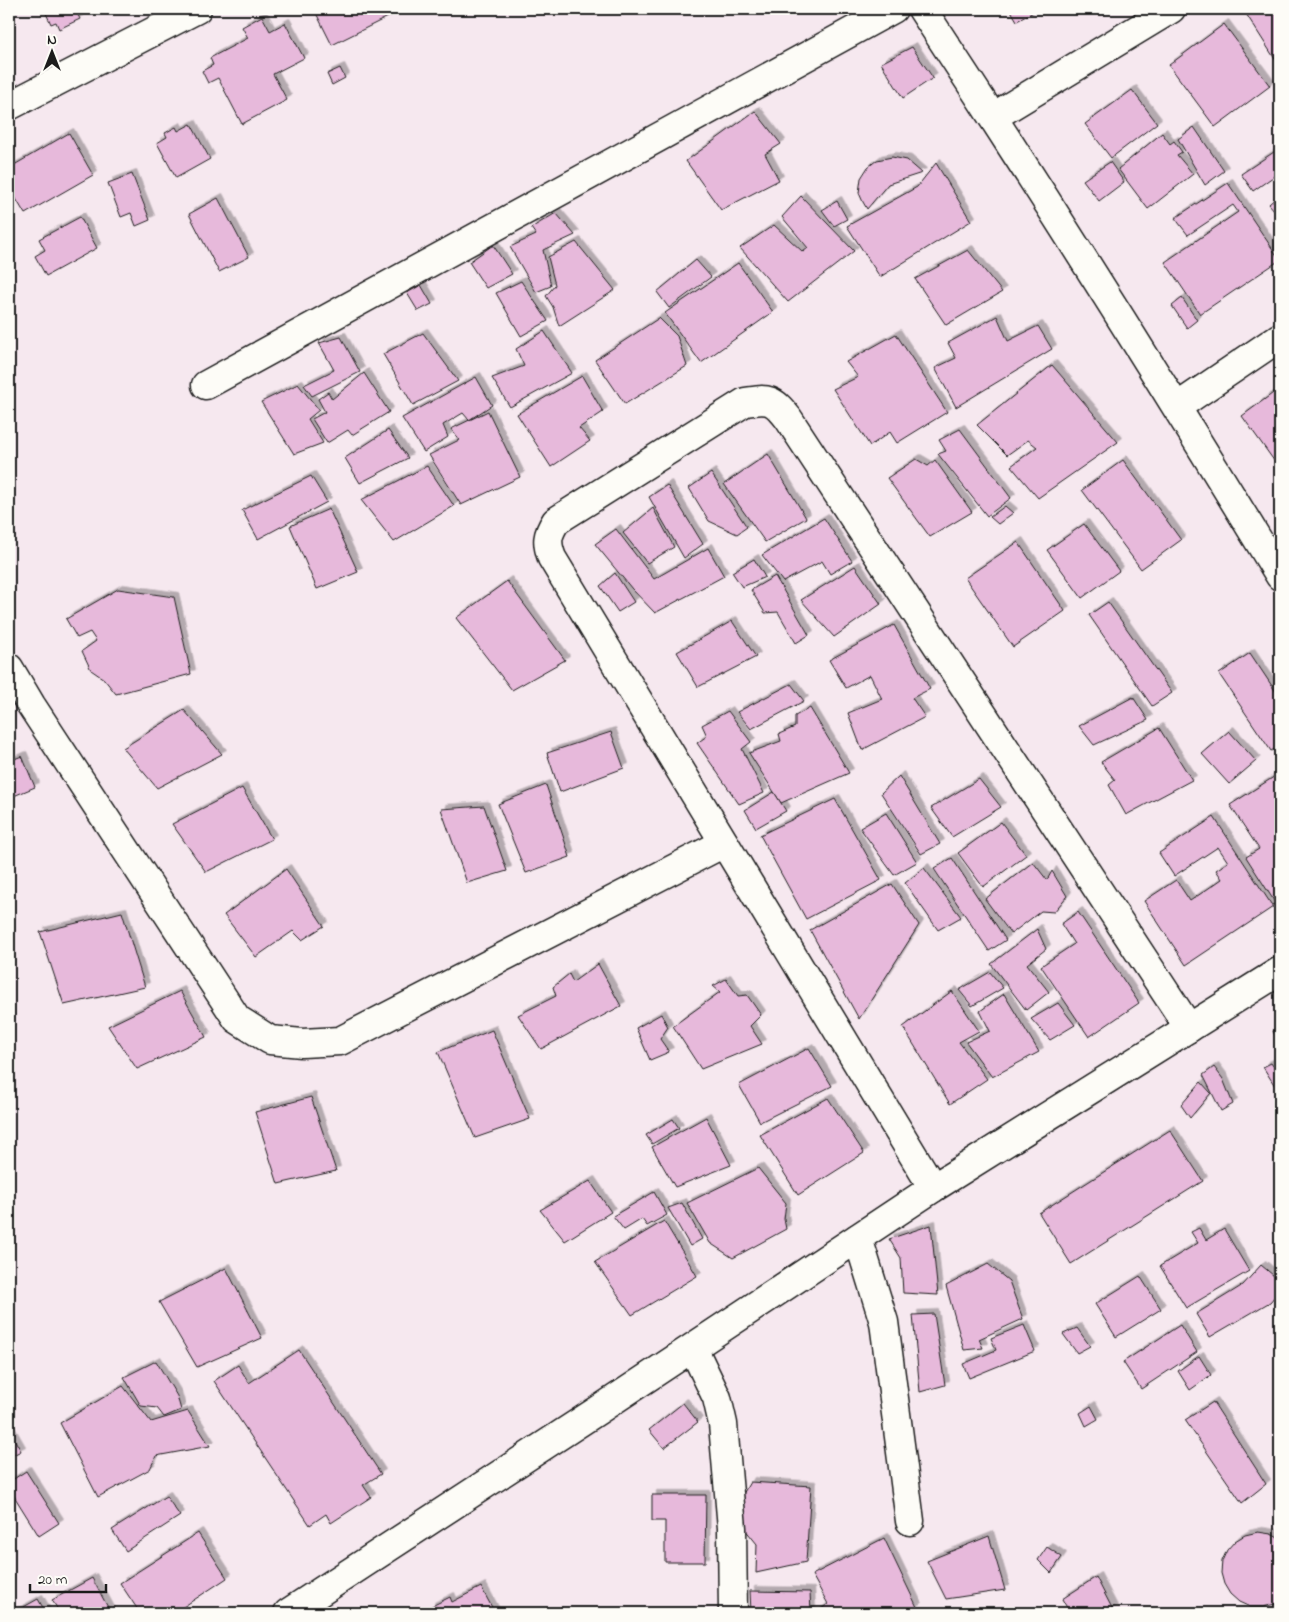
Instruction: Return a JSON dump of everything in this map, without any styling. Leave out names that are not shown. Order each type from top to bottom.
[{"type":"street","points":[[9,106],[198,9]]},
{"type":"street","points":[[206,385],[893,9]]},
{"type":"street","points":[[922,9],[993,117],[1177,407],[1280,576]]},
{"type":"street","points":[[993,117],[1170,9]]},
{"type":"street","points":[[1177,407],[1280,337]]},
{"type":"street","points":[[933,1188],[552,558],[548,547],[548,532],[556,521],[745,402],[763,399],[778,405],[788,418],[1189,1028]]},
{"type":"street","points":[[9,668],[36,713],[237,1019],[270,1040],[302,1043],[340,1041],[724,843]]},
{"type":"street","points":[[288,1613],[693,1348],[933,1188],[1280,971]]},
{"type":"street","points":[[858,1238],[884,1322],[910,1520]]},
{"type":"street","points":[[693,1348],[717,1398],[723,1424],[732,1528],[733,1613]]},
{"type":"building","points":[[44,9],[81,9],[82,11],[77,13],[80,19],[59,29],[56,22],[51,24]]},
{"type":"building","points":[[314,9],[404,9],[332,45]]},
{"type":"building","points":[[1010,9],[1039,9],[1017,21]]},
{"type":"building","points":[[1243,9],[1280,9],[1280,67]]},
{"type":"building","points":[[262,16],[270,31],[285,23],[304,58],[273,74],[287,100],[242,124],[218,78],[208,83],[202,71],[213,65],[210,58],[248,38],[242,27]]},
{"type":"building","points":[[1224,24],[1270,86],[1215,127],[1169,65]]},
{"type":"building","points":[[912,47],[933,78],[903,98],[881,63]]},
{"type":"building","points":[[340,68],[345,78],[332,85],[327,74]]},
{"type":"building","points":[[1132,90],[1157,123],[1111,158],[1085,124]]},
{"type":"building","points":[[755,111],[781,144],[765,154],[779,180],[721,210],[686,161]]},
{"type":"building","points":[[191,124],[210,159],[176,178],[157,143],[167,137],[165,133],[176,127],[178,131]]},
{"type":"building","points":[[1194,127],[1224,171],[1205,185],[1178,139]]},
{"type":"building","points":[[69,133],[93,175],[25,214],[9,187],[9,168]]},
{"type":"building","points":[[1162,133],[1170,144],[1174,141],[1182,152],[1177,155],[1193,174],[1148,209],[1118,169]]},
{"type":"building","points":[[1280,148],[1280,172],[1253,191],[1241,174]]},
{"type":"building","points":[[892,157],[907,160],[922,173],[888,184],[867,209],[859,193],[861,178],[868,167],[877,160]]},
{"type":"building","points":[[1110,162],[1124,182],[1099,201],[1083,180]]},
{"type":"building","points":[[936,163],[971,221],[880,277],[847,226],[917,187]]},
{"type":"building","points":[[132,174],[150,220],[136,226],[131,213],[121,217],[108,183]]},
{"type":"building","points":[[1228,183],[1280,260],[1200,314],[1165,262],[1238,212],[1233,205],[1188,235],[1175,218]]},
{"type":"building","points":[[1280,194],[1280,217],[1269,204]]},
{"type":"building","points":[[801,196],[854,251],[788,302],[740,248],[774,225],[803,252],[808,248],[782,217]]},
{"type":"building","points":[[218,198],[249,257],[219,272],[189,214]]},
{"type":"building","points":[[837,201],[847,219],[834,226],[822,210]]},
{"type":"building","points":[[556,213],[575,235],[543,250],[551,286],[536,292],[510,247],[536,235],[531,228]]},
{"type":"building","points":[[80,217],[97,248],[46,276],[35,256],[45,250],[39,239]]},
{"type":"building","points":[[576,242],[615,290],[559,326],[553,307],[546,296],[555,285],[548,257]]},
{"type":"building","points":[[493,245],[512,274],[486,288],[469,262]]},
{"type":"building","points":[[968,250],[1002,292],[946,325],[915,279]]},
{"type":"building","points":[[696,260],[711,277],[669,308],[657,292]]},
{"type":"building","points":[[738,263],[773,312],[701,363],[665,313]]},
{"type":"building","points":[[521,281],[548,321],[521,336],[496,293]]},
{"type":"building","points":[[421,285],[432,304],[418,311],[407,293]]},
{"type":"building","points":[[1182,298],[1197,320],[1187,328],[1172,306]]},
{"type":"building","points":[[997,316],[1008,341],[1038,326],[1052,349],[956,407],[935,368],[956,358],[948,343]]},
{"type":"building","points":[[659,318],[677,336],[687,366],[625,404],[595,360]]},
{"type":"building","points":[[544,331],[572,373],[510,407],[492,378],[524,366],[516,349]]},
{"type":"building","points":[[423,333],[458,381],[413,405],[383,354]]},
{"type":"building","points":[[896,334],[947,412],[897,443],[890,432],[870,446],[833,389],[858,377],[846,362]]},
{"type":"building","points":[[341,337],[360,372],[312,396],[304,385],[334,370],[319,343]]},
{"type":"building","points":[[1052,365],[1118,442],[1038,498],[1011,466],[1037,447],[1028,440],[1007,455],[977,425]]},
{"type":"building","points":[[364,373],[389,412],[352,435],[348,430],[327,443],[312,419],[325,412],[318,399],[328,392],[332,399]]},
{"type":"building","points":[[582,376],[603,412],[579,428],[590,441],[551,467],[517,414]]},
{"type":"building","points":[[476,377],[492,405],[469,420],[463,413],[443,425],[448,437],[424,452],[402,418]]},
{"type":"building","points":[[298,384],[319,410],[308,419],[323,443],[294,454],[261,402]]},
{"type":"building","points":[[1280,388],[1280,469],[1242,416]]},
{"type":"building","points":[[488,411],[520,477],[461,505],[429,455],[459,440],[451,429]]},
{"type":"building","points":[[960,429],[1011,498],[987,516],[938,454],[946,451],[939,440]]},
{"type":"building","points":[[388,430],[408,458],[360,483],[345,458]]},
{"type":"building","points":[[768,454],[806,518],[765,542],[724,484]]},
{"type":"building","points":[[916,459],[928,466],[935,460],[972,512],[930,537],[887,478]]},
{"type":"building","points":[[1123,460],[1181,540],[1141,569],[1082,490]]},
{"type":"building","points":[[427,466],[454,506],[394,542],[361,500]]},
{"type":"building","points":[[711,473],[747,527],[737,534],[709,521],[689,488]]},
{"type":"building","points":[[311,476],[327,502],[258,539],[242,510]]},
{"type":"building","points":[[667,485],[703,544],[684,558],[649,497]]},
{"type":"building","points":[[1005,506],[1013,513],[998,524],[990,517]]},
{"type":"building","points":[[653,508],[674,547],[647,563],[623,533]]},
{"type":"building","points":[[329,509],[358,572],[317,589],[290,526]]},
{"type":"building","points":[[824,518],[852,561],[830,574],[822,561],[783,582],[762,555]]},
{"type":"building","points":[[1084,524],[1119,571],[1082,598],[1047,550]]},
{"type":"building","points":[[616,529],[654,579],[708,548],[724,576],[655,613],[632,589],[595,544]]},
{"type":"building","points":[[1018,542],[1065,611],[1013,647],[965,578]]},
{"type":"building","points":[[754,559],[765,577],[742,587],[732,572]]},
{"type":"building","points":[[855,566],[881,604],[834,637],[801,600]]},
{"type":"building","points":[[615,573],[634,602],[618,612],[600,586]]},
{"type":"building","points":[[775,576],[809,635],[796,643],[778,612],[765,613],[751,590]]},
{"type":"building","points":[[507,581],[565,660],[512,690],[456,618]]},
{"type":"building","points":[[118,589],[174,597],[191,674],[116,694],[104,679],[91,670],[82,651],[96,641],[90,632],[77,638],[66,619]]},
{"type":"building","points":[[1108,602],[1172,693],[1152,706],[1089,615]]},
{"type":"building","points":[[732,621],[756,657],[698,687],[677,652]]},
{"type":"building","points":[[894,625],[930,689],[912,698],[925,717],[862,750],[848,713],[882,699],[870,675],[846,688],[829,660]]},
{"type":"building","points":[[1250,653],[1280,698],[1280,746],[1271,751],[1219,674]]},
{"type":"building","points":[[791,684],[804,701],[751,729],[737,712]]},
{"type":"building","points":[[1133,697],[1148,720],[1094,745],[1079,726]]},
{"type":"building","points":[[810,708],[849,773],[781,803],[749,753],[781,741],[779,734],[795,727],[795,716]]},
{"type":"building","points":[[184,710],[222,754],[157,788],[123,748]]},
{"type":"building","points":[[728,711],[751,742],[742,749],[764,793],[739,804],[697,743],[707,736],[702,725]]},
{"type":"building","points":[[1159,728],[1192,780],[1126,815],[1109,785],[1115,780],[1101,762]]},
{"type":"building","points":[[1229,731],[1256,761],[1229,784],[1202,754]]},
{"type":"building","points":[[611,732],[624,768],[560,792],[547,753]]},
{"type":"building","points":[[22,756],[35,787],[9,798],[9,761]]},
{"type":"building","points":[[1280,773],[1280,905],[1278,907],[1246,857],[1259,849],[1230,805]]},
{"type":"building","points":[[899,776],[940,844],[921,854],[881,793]]},
{"type":"building","points":[[979,779],[1001,807],[952,837],[931,808]]},
{"type":"building","points":[[546,785],[570,857],[526,873],[498,804]]},
{"type":"building","points":[[242,788],[272,839],[206,872],[172,824]]},
{"type":"building","points":[[774,792],[786,811],[756,828],[745,810]]},
{"type":"building","points":[[835,799],[881,880],[806,919],[760,835]]},
{"type":"building","points":[[484,806],[507,871],[467,883],[441,809]]},
{"type":"building","points":[[886,813],[917,862],[894,875],[860,828]]},
{"type":"building","points":[[1214,817],[1273,907],[1186,965],[1144,901],[1176,880],[1190,901],[1222,879],[1216,870],[1228,862],[1218,847],[1174,876],[1159,853]]},
{"type":"building","points":[[1001,822],[1026,855],[983,887],[958,853]]},
{"type":"building","points":[[952,858],[1006,940],[989,951],[934,869]]},
{"type":"building","points":[[1033,862],[1047,880],[1052,871],[1067,896],[1054,912],[1041,911],[1011,934],[985,899]]},
{"type":"building","points":[[924,868],[961,917],[938,930],[905,883]]},
{"type":"building","points":[[286,869],[324,926],[302,940],[293,931],[256,957],[224,915]]},
{"type":"building","points":[[892,884],[919,925],[859,1019],[810,930]]},
{"type":"building","points":[[122,912],[145,987],[64,1005],[40,932]]},
{"type":"building","points":[[1078,912],[1139,1003],[1089,1037],[1041,966],[1074,944],[1061,924]]},
{"type":"building","points":[[1037,929],[1046,949],[1027,964],[1049,992],[1026,1010],[991,964]]},
{"type":"building","points":[[598,964],[621,1006],[541,1049],[518,1015],[556,996],[553,987],[569,974],[573,982]]},
{"type":"building","points":[[990,972],[1003,988],[972,1006],[959,990]]},
{"type":"building","points":[[726,979],[738,996],[747,995],[761,1015],[750,1026],[762,1044],[701,1069],[673,1026],[720,992],[713,986]]},
{"type":"building","points":[[180,991],[206,1037],[137,1069],[108,1026]]},
{"type":"building","points":[[952,991],[979,1031],[959,1042],[987,1079],[950,1104],[903,1027]]},
{"type":"building","points":[[1004,994],[1039,1052],[992,1077],[966,1042],[990,1031],[980,1011]]},
{"type":"building","points":[[1058,1003],[1075,1025],[1050,1040],[1031,1019]]},
{"type":"building","points":[[661,1014],[668,1027],[660,1039],[669,1052],[650,1060],[636,1028]]},
{"type":"building","points":[[1280,1027],[1280,1046],[1273,1031]]},
{"type":"building","points":[[492,1030],[530,1119],[475,1138],[438,1052]]},
{"type":"building","points":[[809,1048],[832,1086],[760,1122],[739,1085]]},
{"type":"building","points":[[1271,1063],[1280,1076],[1280,1085],[1275,1086],[1263,1067]]},
{"type":"building","points":[[1214,1067],[1223,1079],[1233,1104],[1221,1111],[1203,1075]]},
{"type":"building","points":[[1201,1082],[1211,1093],[1190,1118],[1181,1105]]},
{"type":"building","points":[[311,1097],[336,1171],[278,1184],[255,1112]]},
{"type":"building","points":[[828,1098],[864,1153],[798,1195],[760,1135]]},
{"type":"building","points":[[706,1117],[731,1165],[675,1187],[652,1147]]},
{"type":"building","points":[[673,1119],[679,1128],[652,1144],[646,1135]]},
{"type":"building","points":[[1170,1130],[1203,1181],[1071,1264],[1039,1213]]},
{"type":"building","points":[[758,1168],[786,1203],[784,1219],[786,1229],[733,1258],[710,1243],[687,1203]]},
{"type":"building","points":[[590,1181],[611,1212],[565,1241],[540,1210]]},
{"type":"building","points":[[654,1192],[667,1215],[647,1226],[642,1219],[624,1230],[613,1216]]},
{"type":"building","points":[[682,1203],[702,1239],[690,1246],[668,1208]]},
{"type":"building","points":[[664,1221],[697,1276],[632,1315],[595,1262]]},
{"type":"building","points":[[931,1225],[938,1295],[903,1293],[901,1258],[889,1239]]},
{"type":"building","points":[[1199,1228],[1206,1240],[1224,1229],[1249,1271],[1186,1308],[1160,1266],[1198,1243],[1191,1232]]},
{"type":"building","points":[[988,1264],[1009,1281],[1023,1319],[979,1339],[983,1348],[964,1350],[946,1286]]},
{"type":"building","points":[[1261,1265],[1280,1281],[1280,1290],[1270,1302],[1210,1337],[1196,1314],[1243,1285]]},
{"type":"building","points":[[226,1268],[262,1338],[197,1367],[159,1302]]},
{"type":"building","points":[[1140,1276],[1161,1309],[1116,1337],[1095,1304]]},
{"type":"building","points":[[934,1314],[945,1385],[920,1392],[913,1315]]},
{"type":"building","points":[[1024,1325],[1035,1351],[969,1378],[963,1364],[996,1350],[991,1338]]},
{"type":"building","points":[[1180,1325],[1197,1352],[1141,1389],[1123,1362]]},
{"type":"building","points":[[1077,1328],[1090,1346],[1077,1353],[1063,1334]]},
{"type":"building","points":[[299,1350],[381,1474],[363,1485],[371,1497],[331,1523],[326,1514],[310,1525],[214,1381],[238,1365],[249,1383]]},
{"type":"building","points":[[1199,1356],[1211,1375],[1190,1390],[1178,1371]]},
{"type":"building","points":[[156,1361],[177,1396],[181,1410],[164,1417],[157,1408],[141,1406],[124,1377]]},
{"type":"building","points":[[123,1386],[151,1422],[188,1411],[210,1446],[156,1456],[150,1469],[98,1497],[60,1423]]},
{"type":"building","points":[[1213,1402],[1266,1484],[1242,1503],[1185,1420]]},
{"type":"building","points":[[683,1403],[698,1422],[664,1448],[649,1430]]},
{"type":"building","points":[[1091,1406],[1098,1419],[1086,1426],[1080,1413]]},
{"type":"building","points":[[9,1430],[21,1451],[9,1457]]},
{"type":"building","points":[[26,1471],[59,1523],[39,1536],[9,1488],[9,1482]]},
{"type":"building","points":[[750,1482],[811,1486],[806,1562],[756,1573],[757,1544],[732,1513]]},
{"type":"building","points":[[652,1495],[706,1495],[705,1562],[665,1562],[665,1521],[652,1521]]},
{"type":"building","points":[[166,1496],[180,1516],[126,1551],[112,1530]]},
{"type":"building","points":[[1258,1532],[1271,1534],[1280,1539],[1280,1600],[1275,1604],[1263,1607],[1250,1607],[1239,1602],[1230,1594],[1224,1584],[1221,1573],[1222,1561],[1227,1550],[1235,1541],[1245,1535]]},
{"type":"building","points":[[198,1533],[227,1578],[174,1613],[140,1613],[120,1583]]},
{"type":"building","points":[[989,1536],[1005,1590],[946,1599],[927,1561]]},
{"type":"building","points":[[884,1538],[917,1607],[907,1613],[816,1613],[828,1604],[812,1575]]},
{"type":"building","points":[[1047,1547],[1062,1557],[1051,1573],[1038,1560]]},
{"type":"building","points":[[1096,1577],[1113,1610],[1107,1613],[1070,1613],[1062,1599]]},
{"type":"building","points":[[92,1578],[111,1613],[60,1613],[52,1600]]},
{"type":"building","points":[[481,1587],[495,1613],[428,1613],[432,1611],[430,1607],[450,1597],[452,1602]]},
{"type":"building","points":[[750,1591],[810,1592],[811,1613],[751,1613]]},
{"type":"building","points":[[38,1599],[46,1613],[13,1613]]}]
